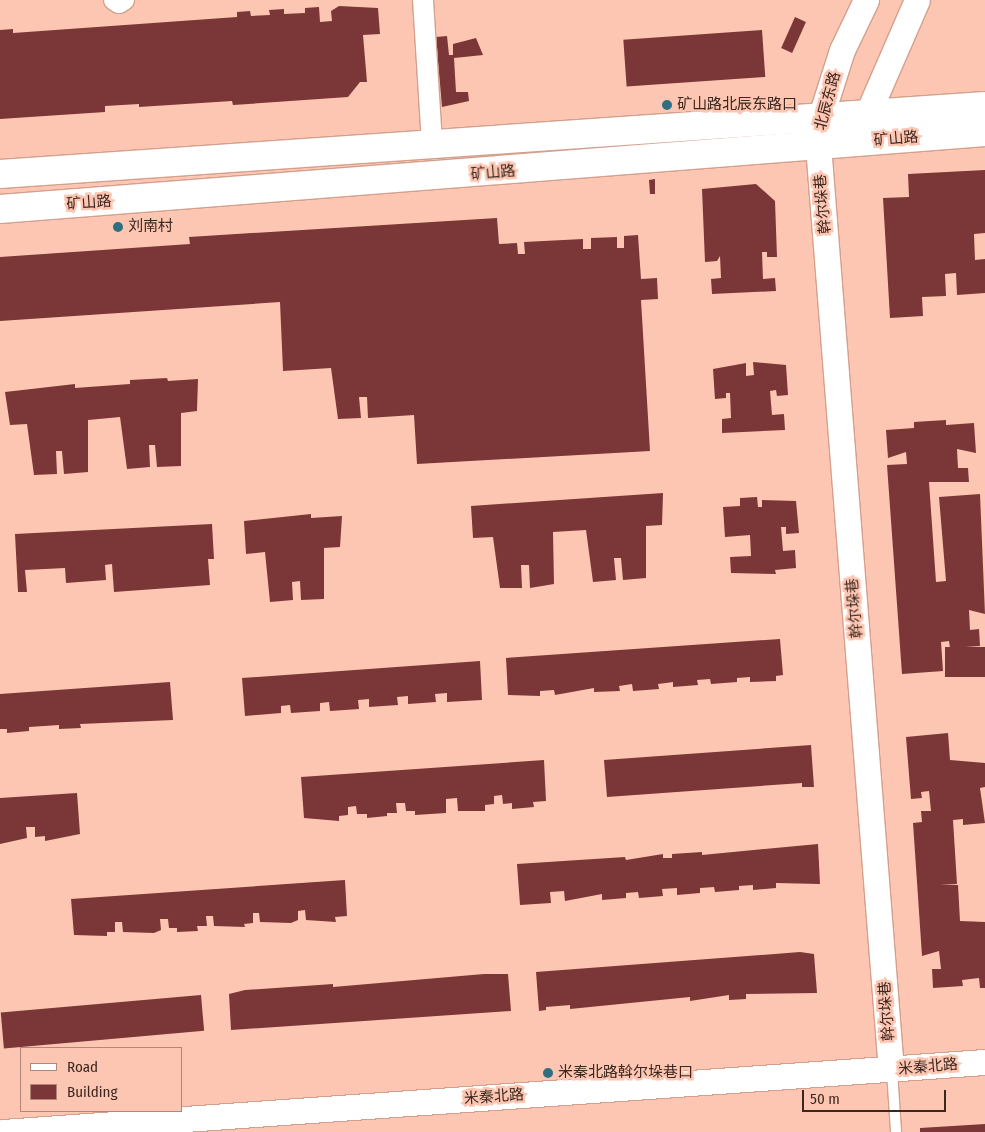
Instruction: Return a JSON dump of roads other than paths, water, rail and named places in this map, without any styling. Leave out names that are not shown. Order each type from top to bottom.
[{"type":"main road","name":"矿山路","points":[[0,209],[819,132],[867,115],[985,106]]},
{"type":"main road","name":"矿山路","points":[[0,174],[432,145],[819,132],[985,132]]},
{"type":"street","points":[[114,0],[119,3],[124,0]]},
{"type":"street","points":[[423,0],[432,145]]},
{"type":"street","name":"北辰东路","points":[[819,132],[842,50],[866,0]]},
{"type":"street","points":[[867,115],[917,0]]},
{"type":"street","name":"幹尔垛巷","points":[[819,132],[892,1070]]},
{"type":"street","name":"米秦北路","points":[[2,1132],[230,1124],[985,1062]]},
{"type":"lane","points":[[892,1070],[896,1132]]},
{"type":"place","name":"矿山路北辰东路口","points":[[667,105]]},
{"type":"place","name":"刘南村","points":[[118,227]]},
{"type":"place","name":"米秦北路斡尔垛巷口","points":[[548,1073]]}]
